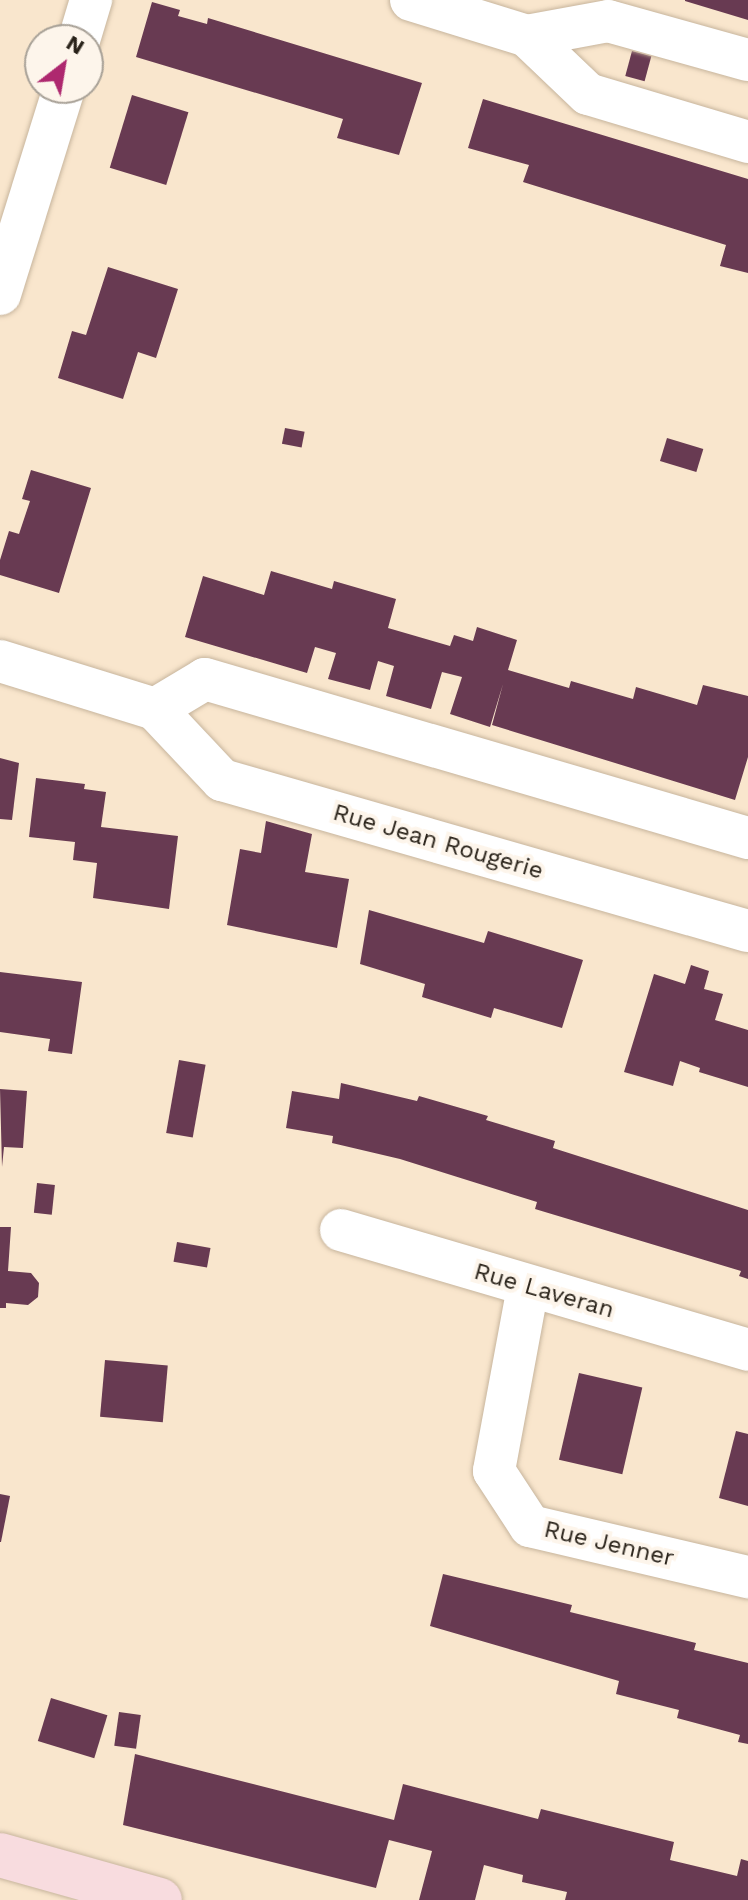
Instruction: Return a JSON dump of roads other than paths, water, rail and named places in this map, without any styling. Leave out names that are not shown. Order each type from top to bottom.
[{"type":"main road","points":[[0,1855],[160,1900]]},
{"type":"street","points":[[84,24],[91,0]]},
{"type":"street","points":[[411,0],[527,36],[588,94],[748,142]]},
{"type":"street","points":[[527,36],[608,21],[748,60]]},
{"type":"street","points":[[0,294],[59,104]]},
{"type":"street","name":"Rue Jean Rougerie","points":[[0,661],[155,709],[222,780],[748,931]]},
{"type":"street","points":[[155,709],[205,679],[748,838]]},
{"type":"street","name":"Rue Laveran","points":[[341,1230],[748,1350]]},
{"type":"street","name":"Rue Jenner","points":[[528,1287],[494,1471],[530,1526],[748,1577]]}]
